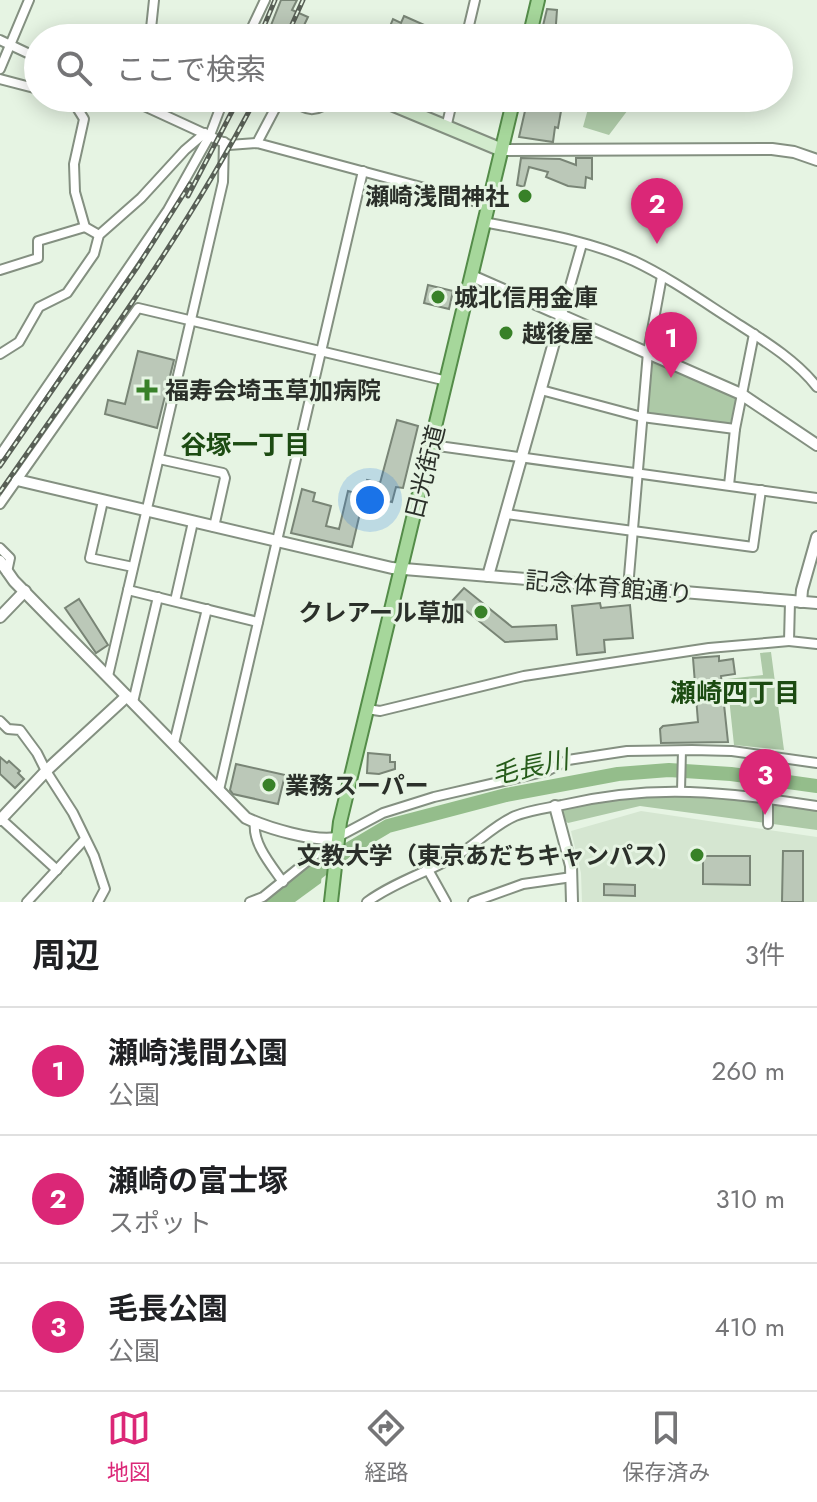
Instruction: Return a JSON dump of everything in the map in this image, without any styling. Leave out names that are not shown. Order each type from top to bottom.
[{"type":"main road","points":[[532,24],[538,0]]},
{"type":"main road","points":[[409,112],[502,150]]},
{"type":"main road","name":"日光街道","points":[[328,902],[336,842],[511,112]]},
{"type":"street","points":[[0,69],[29,0]]},
{"type":"street","points":[[151,24],[154,0]]},
{"type":"street","points":[[254,24],[265,0]]},
{"type":"street","points":[[469,24],[475,0]]},
{"type":"street","points":[[0,40],[24,52]]},
{"type":"street","points":[[0,79],[24,85]]},
{"type":"street","points":[[80,112],[84,119],[74,164],[75,192],[85,227],[99,235]]},
{"type":"street","points":[[158,112],[229,145],[257,143],[488,205]]},
{"type":"street","points":[[0,455],[152,234],[218,112]]},
{"type":"street","points":[[257,143],[273,112]]},
{"type":"street","points":[[446,128],[450,112]]},
{"type":"street","points":[[0,354],[19,342],[39,307],[67,293],[94,254],[99,235],[141,198],[185,150],[208,134]]},
{"type":"street","points":[[108,676],[223,182],[224,142]]},
{"type":"street","points":[[502,150],[772,149],[817,160]]},
{"type":"street","points":[[219,790],[363,171]]},
{"type":"street","points":[[484,222],[582,244],[631,260],[754,334],[784,356],[817,387]]},
{"type":"street","points":[[0,270],[38,258],[38,241],[85,227]]},
{"type":"street","points":[[488,576],[582,244]]},
{"type":"street","points":[[472,276],[741,394],[817,445]]},
{"type":"street","points":[[628,588],[648,352],[662,276]]},
{"type":"street","points":[[0,504],[138,308],[447,381]]},
{"type":"street","points":[[729,485],[735,429],[754,334]]},
{"type":"street","points":[[541,390],[642,417],[735,429]]},
{"type":"street","points":[[431,445],[817,498]]},
{"type":"street","points":[[159,459],[223,473],[225,478],[214,527]]},
{"type":"street","name":"記念体育館通り","points":[[17,480],[401,569],[817,603]]},
{"type":"street","points":[[506,514],[753,547],[761,490]]},
{"type":"street","points":[[103,501],[90,558],[133,567]]},
{"type":"street","points":[[175,601],[193,522]]},
{"type":"street","points":[[789,641],[796,602],[817,537]]},
{"type":"street","points":[[0,548],[10,558],[3,571]]},
{"type":"street","points":[[0,561],[3,571],[246,818],[336,842]]},
{"type":"street","points":[[128,590],[258,622]]},
{"type":"street","points":[[0,617],[25,591]]},
{"type":"street","points":[[57,870],[0,820],[46,771],[130,699],[158,597]]},
{"type":"street","points":[[174,743],[207,609]]},
{"type":"street","points":[[367,709],[380,711],[524,676],[709,648],[789,641],[817,644]]},
{"type":"street","points":[[0,721],[5,727],[20,730],[73,813],[105,889],[98,902]]},
{"type":"street","points":[[250,902],[263,897],[336,842],[393,810],[434,797],[547,771],[568,760],[627,751],[732,751],[817,763]]},
{"type":"street","points":[[681,788],[682,752]]},
{"type":"street","points":[[367,902],[391,885],[460,854],[515,816],[555,806],[629,792],[681,788],[817,806]]},
{"type":"street","points":[[768,799],[768,824]]},
{"type":"street","points":[[555,806],[572,877],[572,902]]},
{"type":"street","points":[[255,822],[254,832],[259,845],[283,882]]},
{"type":"street","points":[[27,902],[85,839]]},
{"type":"street","points":[[427,868],[446,902]]},
{"type":"street","points":[[473,902],[523,884],[572,877]]},
{"type":"shaded area","points":[[587,112],[626,112],[609,135],[583,127]]},
{"type":"shaded area","points":[[651,360],[737,396],[730,424],[646,412]]},
{"type":"shaded area","points":[[771,652],[784,750],[734,745],[727,679],[763,675],[760,653]]},
{"type":"shaded area","points":[[631,796],[709,796],[817,811],[817,830],[640,806],[568,823],[564,820],[564,808]]},
{"type":"shaded area","name":"文教大学（東京あだちキャンパス）","points":[[641,811],[817,837],[817,902],[582,902],[581,873],[571,831]]},
{"type":"shaded area","points":[[324,853],[321,883],[295,902],[257,902]]},
{"type":"building","points":[[281,0],[297,0],[292,10],[308,17],[305,24],[272,24]]},
{"type":"building","points":[[547,9],[557,10],[556,24],[543,24]]},
{"type":"building","points":[[404,16],[422,24],[391,24],[393,19],[401,23]]},
{"type":"building","points":[[525,112],[561,112],[553,142],[519,137]]},
{"type":"building","points":[[521,158],[560,159],[576,165],[576,158],[592,158],[592,179],[586,177],[585,188],[568,186],[546,177],[548,172],[529,167],[524,187],[517,185]]},
{"type":"building","points":[[428,285],[453,291],[449,309],[424,303]]},
{"type":"building","points":[[138,351],[174,360],[157,428],[105,414],[108,400],[125,404]]},
{"type":"building","points":[[397,420],[418,426],[403,488],[396,487],[392,502],[364,496],[352,547],[291,533],[302,489],[315,493],[313,501],[331,506],[326,526],[339,529],[348,491],[359,494],[361,485],[365,486],[367,480],[380,483]]},
{"type":"building","name":"クレアール草加","points":[[464,588],[512,627],[556,625],[557,639],[505,642],[453,600]]},
{"type":"building","points":[[79,599],[108,645],[96,653],[65,608]]},
{"type":"building","points":[[600,603],[601,608],[630,605],[633,638],[604,640],[605,652],[577,655],[572,606]]},
{"type":"building","points":[[719,656],[719,661],[733,659],[735,674],[721,676],[728,742],[661,743],[660,729],[663,726],[698,722],[693,658]]},
{"type":"building","points":[[368,753],[390,755],[395,769],[379,774],[367,773]]},
{"type":"building","points":[[0,757],[20,771],[18,773],[24,779],[15,788],[0,774]]},
{"type":"building","points":[[236,764],[285,775],[278,804],[233,794],[230,790]]},
{"type":"building","points":[[783,851],[803,851],[803,902],[782,902]]},
{"type":"building","points":[[703,856],[750,856],[750,885],[703,884]]},
{"type":"building","points":[[604,884],[635,885],[635,896],[604,895]]},
{"type":"waterway","name":"毛長川","points":[[279,902],[349,849],[388,826],[506,795],[618,774],[669,770],[731,774],[817,786]]},
{"type":"railway","points":[[265,24],[275,0]]},
{"type":"railway","points":[[292,24],[303,0]]},
{"type":"railway","points":[[188,196],[232,112]]},
{"type":"railway","points":[[0,492],[167,250],[248,112]]},
{"type":"railway","points":[[0,466],[138,266],[190,184]]},
{"type":"place","name":"瀬崎浅間神社","points":[[525,196]]},
{"type":"place","name":"瀬崎の富士塚","points":[[657,244]]},
{"type":"place","name":"城北信用金庫","points":[[438,297]]},
{"type":"place","name":"越後屋","points":[[506,333]]},
{"type":"place","name":"瀬崎浅間公園","points":[[671,378]]},
{"type":"place","name":"福寿会埼玉草加病院","points":[[147,390]]},
{"type":"place","name":"クレアール草加","points":[[481,612]]},
{"type":"place","name":"業務スーパー","points":[[269,785]]},
{"type":"place","name":"毛長公園","points":[[765,815]]},
{"type":"place","name":"文教大学（東京あだちキャンパス）","points":[[697,855]]},
{"type":"district","name":"谷塚一丁目","points":[[245,445]]},
{"type":"district","name":"瀬崎四丁目","points":[[735,693]]}]
